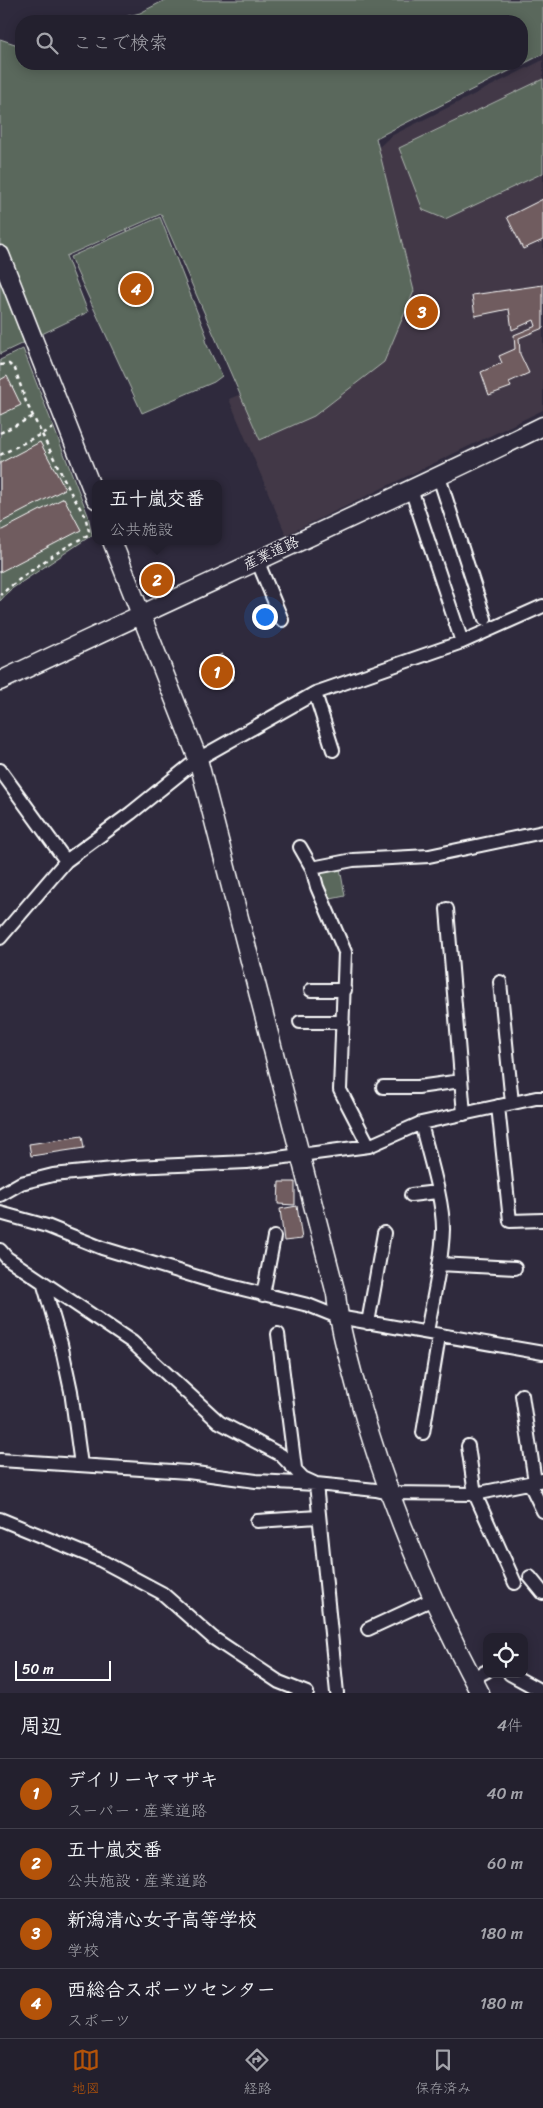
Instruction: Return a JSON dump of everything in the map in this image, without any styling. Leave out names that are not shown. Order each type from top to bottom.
[{"type":"street","points":[[0,255],[92,489]]},
{"type":"street","name":"産業道路","points":[[0,681],[256,560],[439,477],[543,426]]},
{"type":"street","points":[[439,477],[485,618]]},
{"type":"street","points":[[411,489],[462,642]]},
{"type":"street","points":[[114,545],[198,760],[336,1294],[338,1317],[366,1422],[389,1493],[433,1599],[480,1681]]},
{"type":"street","points":[[256,560],[282,620]]},
{"type":"street","points":[[0,938],[66,861],[198,760],[315,693],[462,642],[543,606]]},
{"type":"street","points":[[315,693],[333,750]]},
{"type":"street","points":[[0,770],[66,861]]},
{"type":"street","points":[[312,868],[353,860],[429,856],[543,832]]},
{"type":"street","points":[[300,848],[312,868],[317,887],[345,952],[340,1090],[368,1146]]},
{"type":"street","points":[[447,909],[464,1114]]},
{"type":"street","points":[[500,982],[512,1103]]},
{"type":"street","points":[[311,990],[345,990]]},
{"type":"street","points":[[300,1022],[343,1022]]},
{"type":"street","points":[[383,1087],[418,1087],[461,1081]]},
{"type":"street","points":[[0,1195],[20,1183],[61,1174],[133,1167],[247,1162],[368,1146],[421,1123],[543,1098]]},
{"type":"street","points":[[498,1106],[510,1221],[543,1220]]},
{"type":"street","points":[[421,1123],[438,1192],[443,1228],[439,1264],[427,1332]]},
{"type":"street","points":[[411,1195],[438,1192]]},
{"type":"street","points":[[0,1213],[46,1226],[102,1248],[263,1295],[308,1305],[338,1317],[543,1353],[543,1345]]},
{"type":"street","points":[[368,1323],[384,1233]]},
{"type":"street","points":[[263,1295],[274,1237]]},
{"type":"street","points":[[0,1250],[7,1258],[132,1342],[219,1422],[281,1455],[303,1478],[316,1484]]},
{"type":"street","points":[[439,1264],[514,1268]]},
{"type":"street","points":[[44,1282],[71,1391],[81,1465]]},
{"type":"street","points":[[278,1334],[295,1468]]},
{"type":"street","points":[[423,1433],[439,1336]]},
{"type":"street","points":[[522,1395],[536,1482],[543,1512]]},
{"type":"street","points":[[468,1446],[475,1494],[514,1583]]},
{"type":"street","points":[[0,1460],[67,1466],[81,1465],[188,1472],[256,1481],[316,1484],[389,1493],[475,1494],[536,1482]]},
{"type":"street","points":[[316,1484],[337,1693]]},
{"type":"street","points":[[257,1521],[318,1517]]},
{"type":"street","points":[[0,1519],[100,1560],[162,1593],[213,1638],[279,1682],[307,1693]]},
{"type":"street","points":[[530,1577],[543,1593]]},
{"type":"street","points":[[368,1628],[433,1599]]},
{"type":"street","points":[[519,1678],[541,1688]]},
{"type":"path","points":[[0,365],[9,364],[16,370],[26,402],[43,432],[71,493],[85,516],[89,531],[88,535],[14,583],[0,595]]},
{"type":"path","points":[[0,433],[34,416]]},
{"type":"path","points":[[0,455],[43,432]]},
{"type":"shaded area","points":[[543,60],[543,410],[286,535],[229,399],[287,375],[378,148],[391,136],[523,70],[528,70],[528,68]]},
{"type":"green space","points":[[165,0],[543,0],[543,54],[528,62],[528,15],[132,15]]},
{"type":"green space","points":[[0,39],[15,44],[15,70],[511,70],[376,138],[414,291],[384,362],[314,416],[260,440],[161,214],[66,256],[88,312],[0,354]]},
{"type":"green space","points":[[543,79],[543,173],[445,219],[423,210],[399,148]]},
{"type":"green space","points":[[160,217],[207,337],[205,341],[222,376],[214,382],[142,413],[70,257]]},
{"type":"green space","points":[[23,349],[88,515],[92,535],[10,590],[0,601],[0,360]]},
{"type":"green space","points":[[340,868],[345,896],[326,900],[317,879],[319,871]]},
{"type":"building","points":[[543,199],[543,240],[523,249],[507,217]]},
{"type":"building","points":[[543,285],[543,328],[519,338],[520,354],[529,373],[509,382],[511,387],[489,395],[481,372],[502,363],[499,356],[515,349],[514,335],[536,326],[534,320],[512,330],[509,309],[475,316],[472,295]]},
{"type":"building","points":[[7,376],[21,405],[0,415],[0,380]]},
{"type":"building","points":[[40,442],[65,489],[0,523],[0,463]]},
{"type":"building","points":[[64,498],[81,530],[0,572],[0,531]]},
{"type":"building","points":[[161,571],[166,583],[154,588],[149,577]]},
{"type":"building","points":[[222,654],[234,679],[213,688],[200,665]]},
{"type":"building","points":[[82,1136],[84,1148],[31,1156],[29,1144]]},
{"type":"building","points":[[279,1182],[295,1182],[295,1205],[278,1204]]},
{"type":"building","points":[[297,1206],[302,1239],[284,1241],[280,1209]]},
{"type":"place","name":"西総合スポーツセンター","points":[[136,289]]},
{"type":"place","name":"新潟清心女子高等学校","points":[[422,312]]},
{"type":"place","name":"五十嵐交番","points":[[157,580]]},
{"type":"place","name":"デイリーヤマザキ","points":[[217,672]]}]
